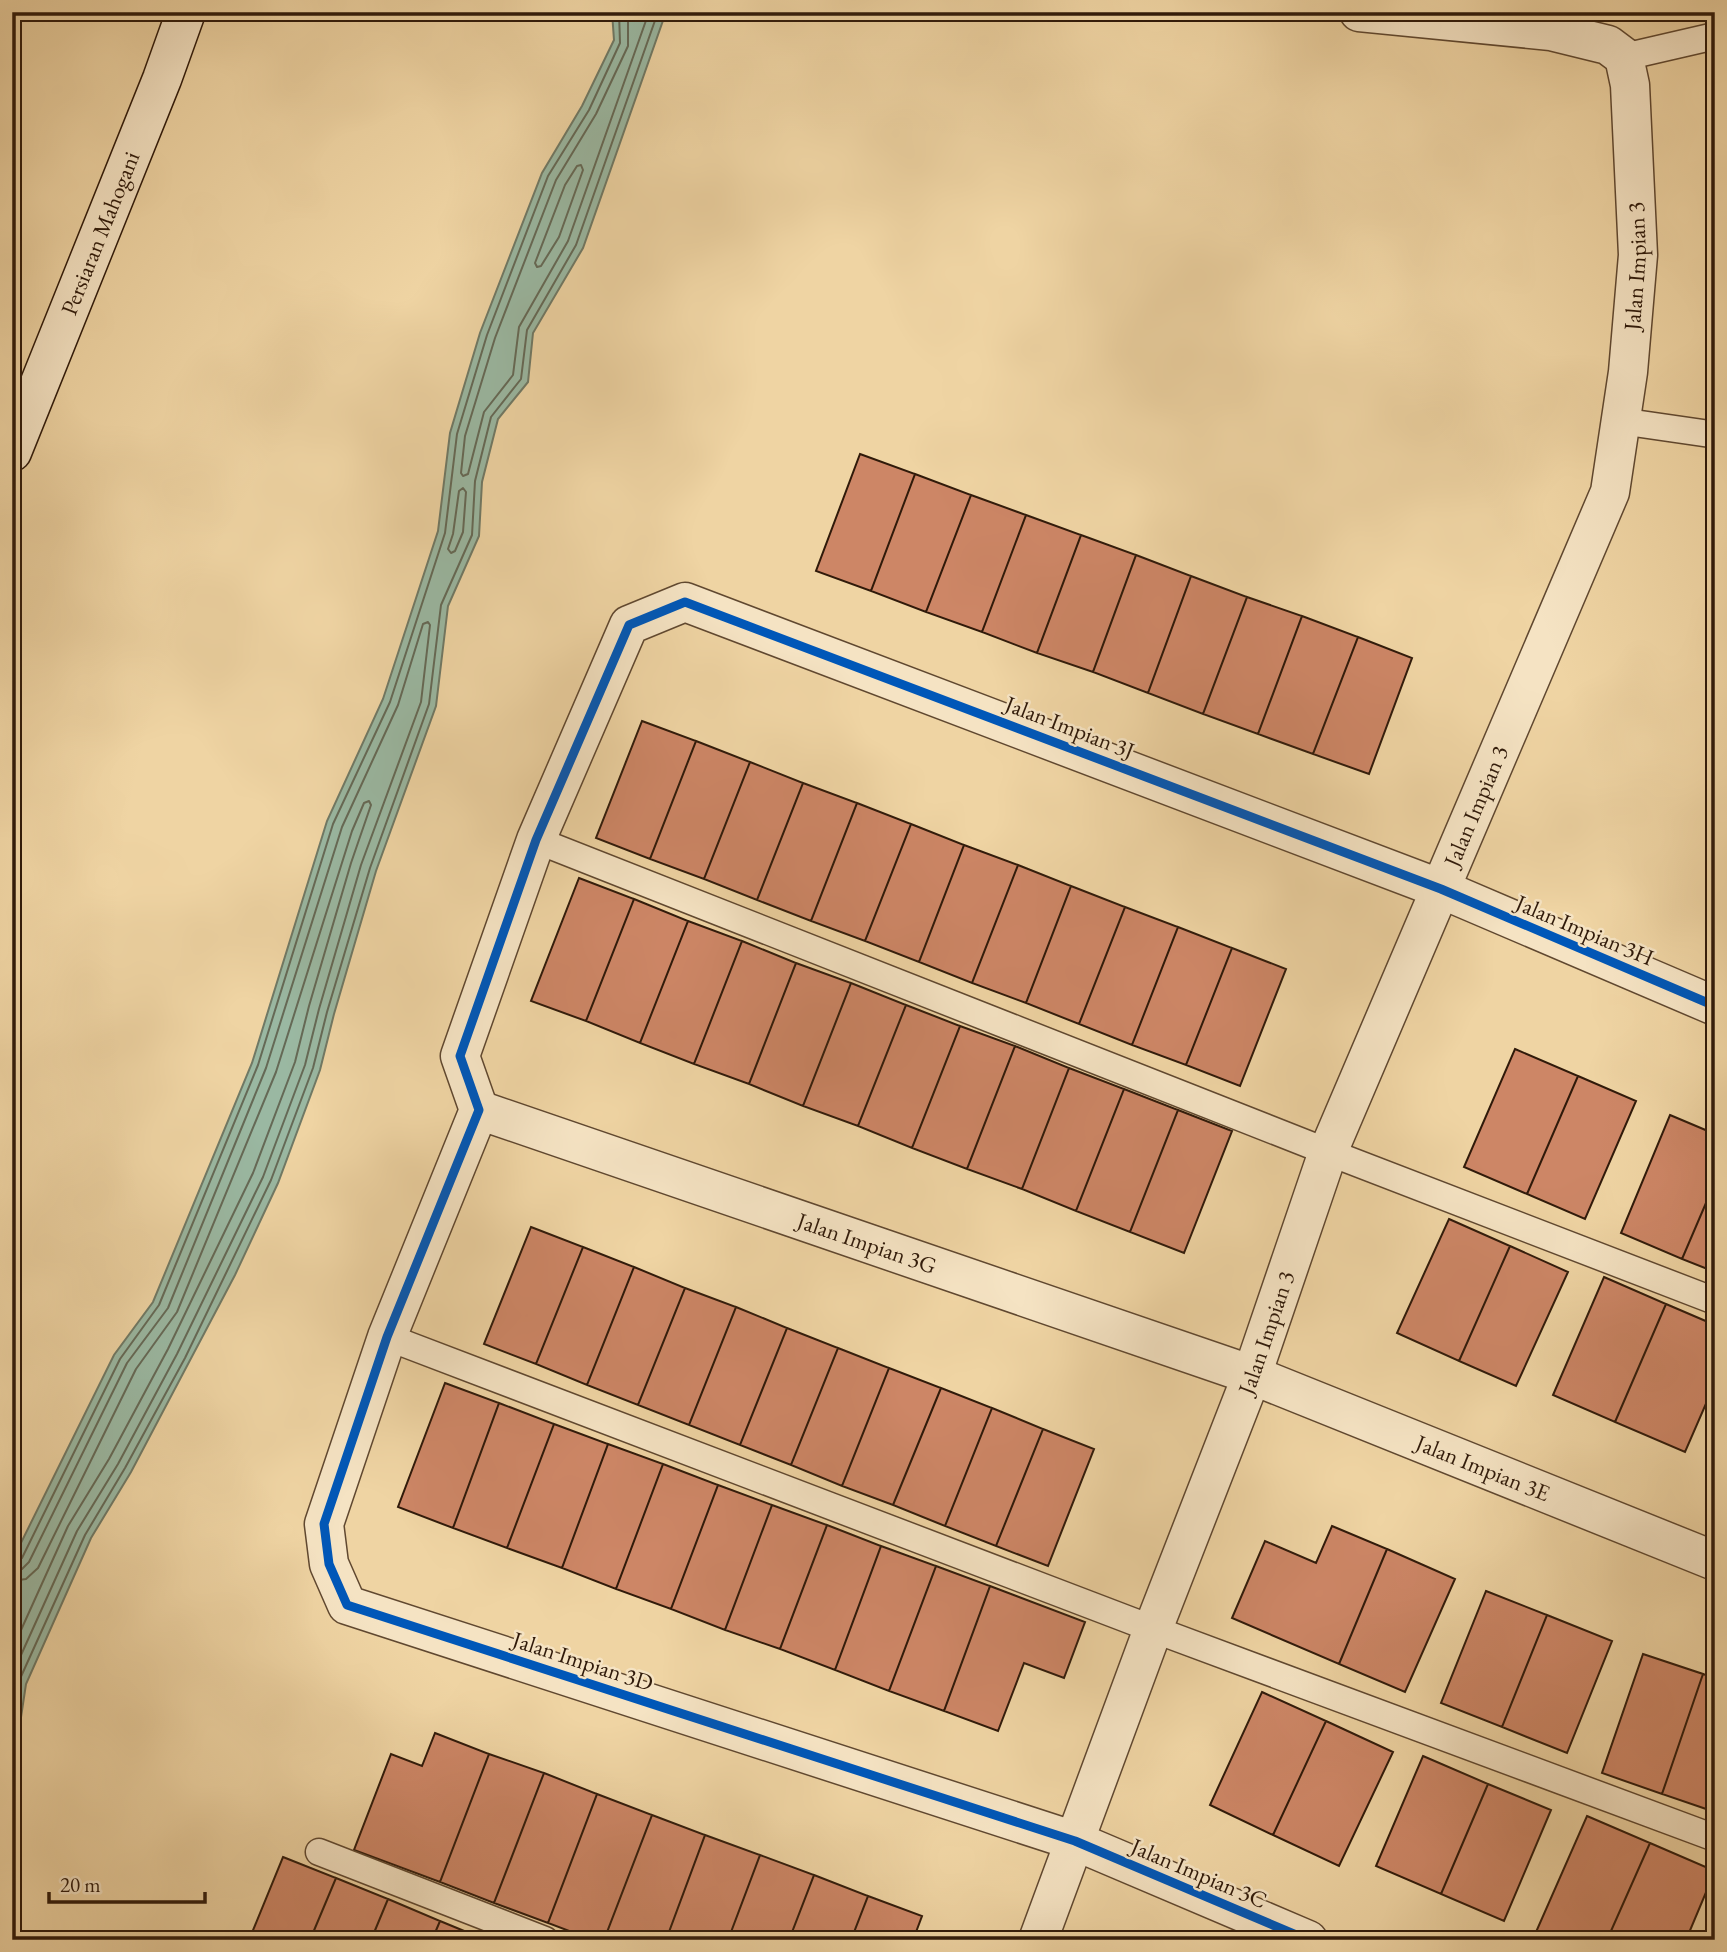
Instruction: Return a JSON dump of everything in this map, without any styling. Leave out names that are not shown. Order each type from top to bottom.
[{"type":"street","name":"Persiaran Mahogani","points":[[12,452],[162,79],[186,12]]},
{"type":"street","points":[[1359,12],[1556,22],[1608,45],[1623,57]]},
{"type":"street","name":"Jalan Impian 3","points":[[1038,1940],[1153,1629],[1252,1375],[1328,1152],[1610,492],[1628,372],[1638,255],[1630,85],[1623,57]]},
{"type":"street","name":"Jalan Impian 3J","points":[[536,840],[629,625],[685,602],[1441,889]]},
{"type":"street","points":[[480,1110],[460,1056],[536,840]]},
{"type":"street","name":"Jalan Impian 3H","points":[[1441,889],[1715,1006]]},
{"type":"street","name":"Jalan Impian 3D","points":[[480,1110],[387,1338],[324,1524],[329,1564],[347,1605],[1075,1842]]},
{"type":"street","name":"Jalan Impian 3G","points":[[480,1110],[1252,1375]]},
{"type":"street","name":"Jalan Impian 3E","points":[[1252,1375],[1715,1560]]},
{"type":"street","name":"Jalan Impian 3C","points":[[1075,1842],[1308,1940]]},
{"type":"lane","points":[[1623,57],[1715,36]]},
{"type":"lane","points":[[1620,421],[1710,434],[1715,432]]},
{"type":"lane","points":[[536,840],[1328,1152],[1715,1301]]},
{"type":"lane","points":[[387,1338],[1153,1629],[1715,1838]]},
{"type":"lane","points":[[319,1852],[545,1940]]},
{"type":"water","points":[[612,12],[666,12],[583,248],[533,333],[528,382],[498,419],[482,482],[479,536],[448,606],[436,706],[376,871],[320,1070],[278,1183],[235,1275],[131,1472],[91,1538],[26,1684],[12,1764],[12,1561],[114,1355],[153,1302],[252,1063],[327,821],[383,699],[438,531],[450,433],[480,333],[542,173],[582,106],[614,40]]},
{"type":"building","points":[[860,454],[915,474],[871,591],[816,571]]},
{"type":"building","points":[[915,474],[971,495],[926,612],[871,591]]},
{"type":"building","points":[[971,495],[1026,515],[982,632],[926,612]]},
{"type":"building","points":[[1026,515],[1081,535],[1037,653],[982,632]]},
{"type":"building","points":[[1081,535],[1136,555],[1093,672],[1037,653]]},
{"type":"building","points":[[1136,555],[1191,576],[1148,693],[1093,672]]},
{"type":"building","points":[[1191,576],[1247,597],[1203,714],[1148,693]]},
{"type":"building","points":[[1247,597],[1302,616],[1258,734],[1203,714]]},
{"type":"building","points":[[1302,616],[1358,637],[1313,754],[1258,734]]},
{"type":"building","points":[[1358,637],[1412,658],[1369,774],[1313,754]]},
{"type":"building","points":[[642,721],[696,741],[650,859],[596,838]]},
{"type":"building","points":[[696,741],[750,762],[704,879],[650,859]]},
{"type":"building","points":[[750,762],[803,783],[757,900],[704,879]]},
{"type":"building","points":[[803,783],[857,803],[811,921],[757,900]]},
{"type":"building","points":[[857,803],[911,824],[865,941],[811,921]]},
{"type":"building","points":[[911,824],[964,845],[919,962],[865,941]]},
{"type":"building","points":[[964,845],[1018,865],[972,983],[919,962]]},
{"type":"building","points":[[1018,865],[1071,886],[1026,1003],[972,983]]},
{"type":"building","points":[[579,878],[634,899],[586,1021],[531,1001]]},
{"type":"building","points":[[1071,886],[1125,907],[1079,1024],[1026,1003]]},
{"type":"building","points":[[634,899],[688,921],[640,1043],[586,1021]]},
{"type":"building","points":[[1125,907],[1178,927],[1132,1045],[1079,1024]]},
{"type":"building","points":[[688,921],[742,941],[694,1064],[640,1043]]},
{"type":"building","points":[[1178,927],[1232,948],[1186,1065],[1132,1045]]},
{"type":"building","points":[[742,941],[796,963],[749,1084],[694,1064]]},
{"type":"building","points":[[1232,948],[1286,969],[1240,1086],[1186,1065]]},
{"type":"building","points":[[796,963],[851,983],[803,1106],[749,1084]]},
{"type":"building","points":[[851,983],[906,1005],[858,1126],[803,1106]]},
{"type":"building","points":[[906,1005],[960,1026],[912,1148],[858,1126]]},
{"type":"building","points":[[960,1026],[1015,1046],[967,1169],[912,1148]]},
{"type":"building","points":[[1015,1046],[1069,1068],[1022,1189],[967,1169]]},
{"type":"building","points":[[1515,1049],[1578,1076],[1527,1194],[1464,1167]]},
{"type":"building","points":[[1069,1068],[1124,1089],[1076,1211],[1022,1189]]},
{"type":"building","points":[[1578,1076],[1636,1101],[1585,1219],[1527,1194]]},
{"type":"building","points":[[1124,1089],[1178,1110],[1130,1232],[1076,1211]]},
{"type":"building","points":[[1178,1110],[1232,1131],[1184,1253],[1130,1232]]},
{"type":"building","points":[[1670,1115],[1715,1134],[1715,1182],[1682,1259],[1621,1233]]},
{"type":"building","points":[[1715,1182],[1715,1272],[1682,1259]]},
{"type":"building","points":[[1449,1219],[1510,1246],[1459,1361],[1397,1333]]},
{"type":"building","points":[[531,1227],[583,1247],[536,1364],[484,1344]]},
{"type":"building","points":[[1510,1246],[1568,1272],[1516,1386],[1459,1361]]},
{"type":"building","points":[[583,1247],[634,1267],[587,1385],[536,1364]]},
{"type":"building","points":[[634,1267],[685,1288],[638,1405],[587,1385]]},
{"type":"building","points":[[1604,1277],[1666,1304],[1615,1422],[1553,1395]]},
{"type":"building","points":[[685,1288],[736,1307],[689,1425],[638,1405]]},
{"type":"building","points":[[1666,1304],[1715,1325],[1715,1383],[1685,1452],[1615,1422]]},
{"type":"building","points":[[736,1307],[787,1328],[740,1445],[689,1425]]},
{"type":"building","points":[[787,1328],[838,1348],[791,1465],[740,1445]]},
{"type":"building","points":[[838,1348],[889,1368],[842,1486],[791,1465]]},
{"type":"building","points":[[889,1368],[941,1388],[893,1505],[842,1486]]},
{"type":"building","points":[[445,1383],[499,1403],[453,1528],[398,1507]]},
{"type":"building","points":[[941,1388],[992,1408],[945,1526],[893,1505]]},
{"type":"building","points":[[499,1403],[554,1424],[507,1548],[453,1528]]},
{"type":"building","points":[[992,1408],[1043,1429],[996,1546],[945,1526]]},
{"type":"building","points":[[554,1424],[608,1444],[562,1568],[507,1548]]},
{"type":"building","points":[[1043,1429],[1094,1449],[1048,1566],[996,1546]]},
{"type":"building","points":[[608,1444],[663,1464],[616,1589],[562,1568]]},
{"type":"building","points":[[663,1464],[718,1485],[671,1609],[616,1589]]},
{"type":"building","points":[[718,1485],[772,1505],[725,1630],[671,1609]]},
{"type":"building","points":[[772,1505],[827,1525],[780,1649],[725,1630]]},
{"type":"building","points":[[827,1525],[881,1546],[835,1670],[780,1649]]},
{"type":"building","points":[[1332,1526],[1387,1549],[1339,1664],[1232,1618],[1265,1541],[1316,1563]]},
{"type":"building","points":[[881,1546],[936,1566],[889,1691],[835,1670]]},
{"type":"building","points":[[1387,1549],[1455,1579],[1405,1692],[1339,1664]]},
{"type":"building","points":[[936,1566],[990,1586],[944,1711],[889,1691]]},
{"type":"building","points":[[990,1586],[1085,1622],[1064,1678],[1024,1663],[998,1731],[944,1711]]},
{"type":"building","points":[[1486,1591],[1547,1615],[1502,1727],[1441,1703]]},
{"type":"building","points":[[1547,1615],[1612,1641],[1567,1753],[1502,1727]]},
{"type":"building","points":[[1643,1654],[1703,1674],[1662,1794],[1602,1773]]},
{"type":"building","points":[[1703,1674],[1715,1678],[1715,1812],[1662,1794]]},
{"type":"building","points":[[1262,1692],[1326,1721],[1273,1835],[1210,1805]]},
{"type":"building","points":[[1326,1721],[1393,1752],[1339,1866],[1273,1835]]},
{"type":"building","points":[[435,1733],[489,1754],[440,1882],[354,1850],[391,1754],[422,1766]]},
{"type":"building","points":[[489,1754],[544,1773],[494,1903],[440,1882]]},
{"type":"building","points":[[1423,1756],[1488,1784],[1441,1894],[1376,1866]]},
{"type":"building","points":[[544,1773],[597,1794],[548,1923],[494,1903]]},
{"type":"building","points":[[1488,1784],[1551,1810],[1504,1921],[1441,1894]]},
{"type":"building","points":[[597,1794],[652,1815],[604,1940],[593,1940],[548,1923]]},
{"type":"building","points":[[652,1815],[705,1835],[666,1940],[604,1940]]},
{"type":"building","points":[[1587,1816],[1650,1843],[1607,1940],[1554,1940],[1536,1932]]},
{"type":"building","points":[[705,1835],[760,1855],[728,1940],[666,1940]]},
{"type":"building","points":[[1650,1843],[1715,1871],[1686,1940],[1607,1940]]},
{"type":"building","points":[[760,1855],[814,1875],[789,1940],[728,1940]]},
{"type":"building","points":[[283,1857],[336,1878],[310,1940],[249,1940]]},
{"type":"building","points":[[814,1875],[868,1896],[851,1940],[789,1940]]},
{"type":"building","points":[[336,1878],[388,1899],[371,1940],[310,1940]]},
{"type":"building","points":[[868,1896],[922,1916],[913,1940],[851,1940]]},
{"type":"building","points":[[388,1899],[440,1921],[432,1940],[371,1940]]},
{"type":"building","points":[[440,1921],[486,1940],[432,1940]]},
{"type":"cycle path","points":[[1308,1940],[1075,1841],[347,1605],[329,1564],[324,1524],[387,1337],[479,1110],[460,1056],[536,840],[629,625],[685,602],[1441,889],[1715,1006]]}]
